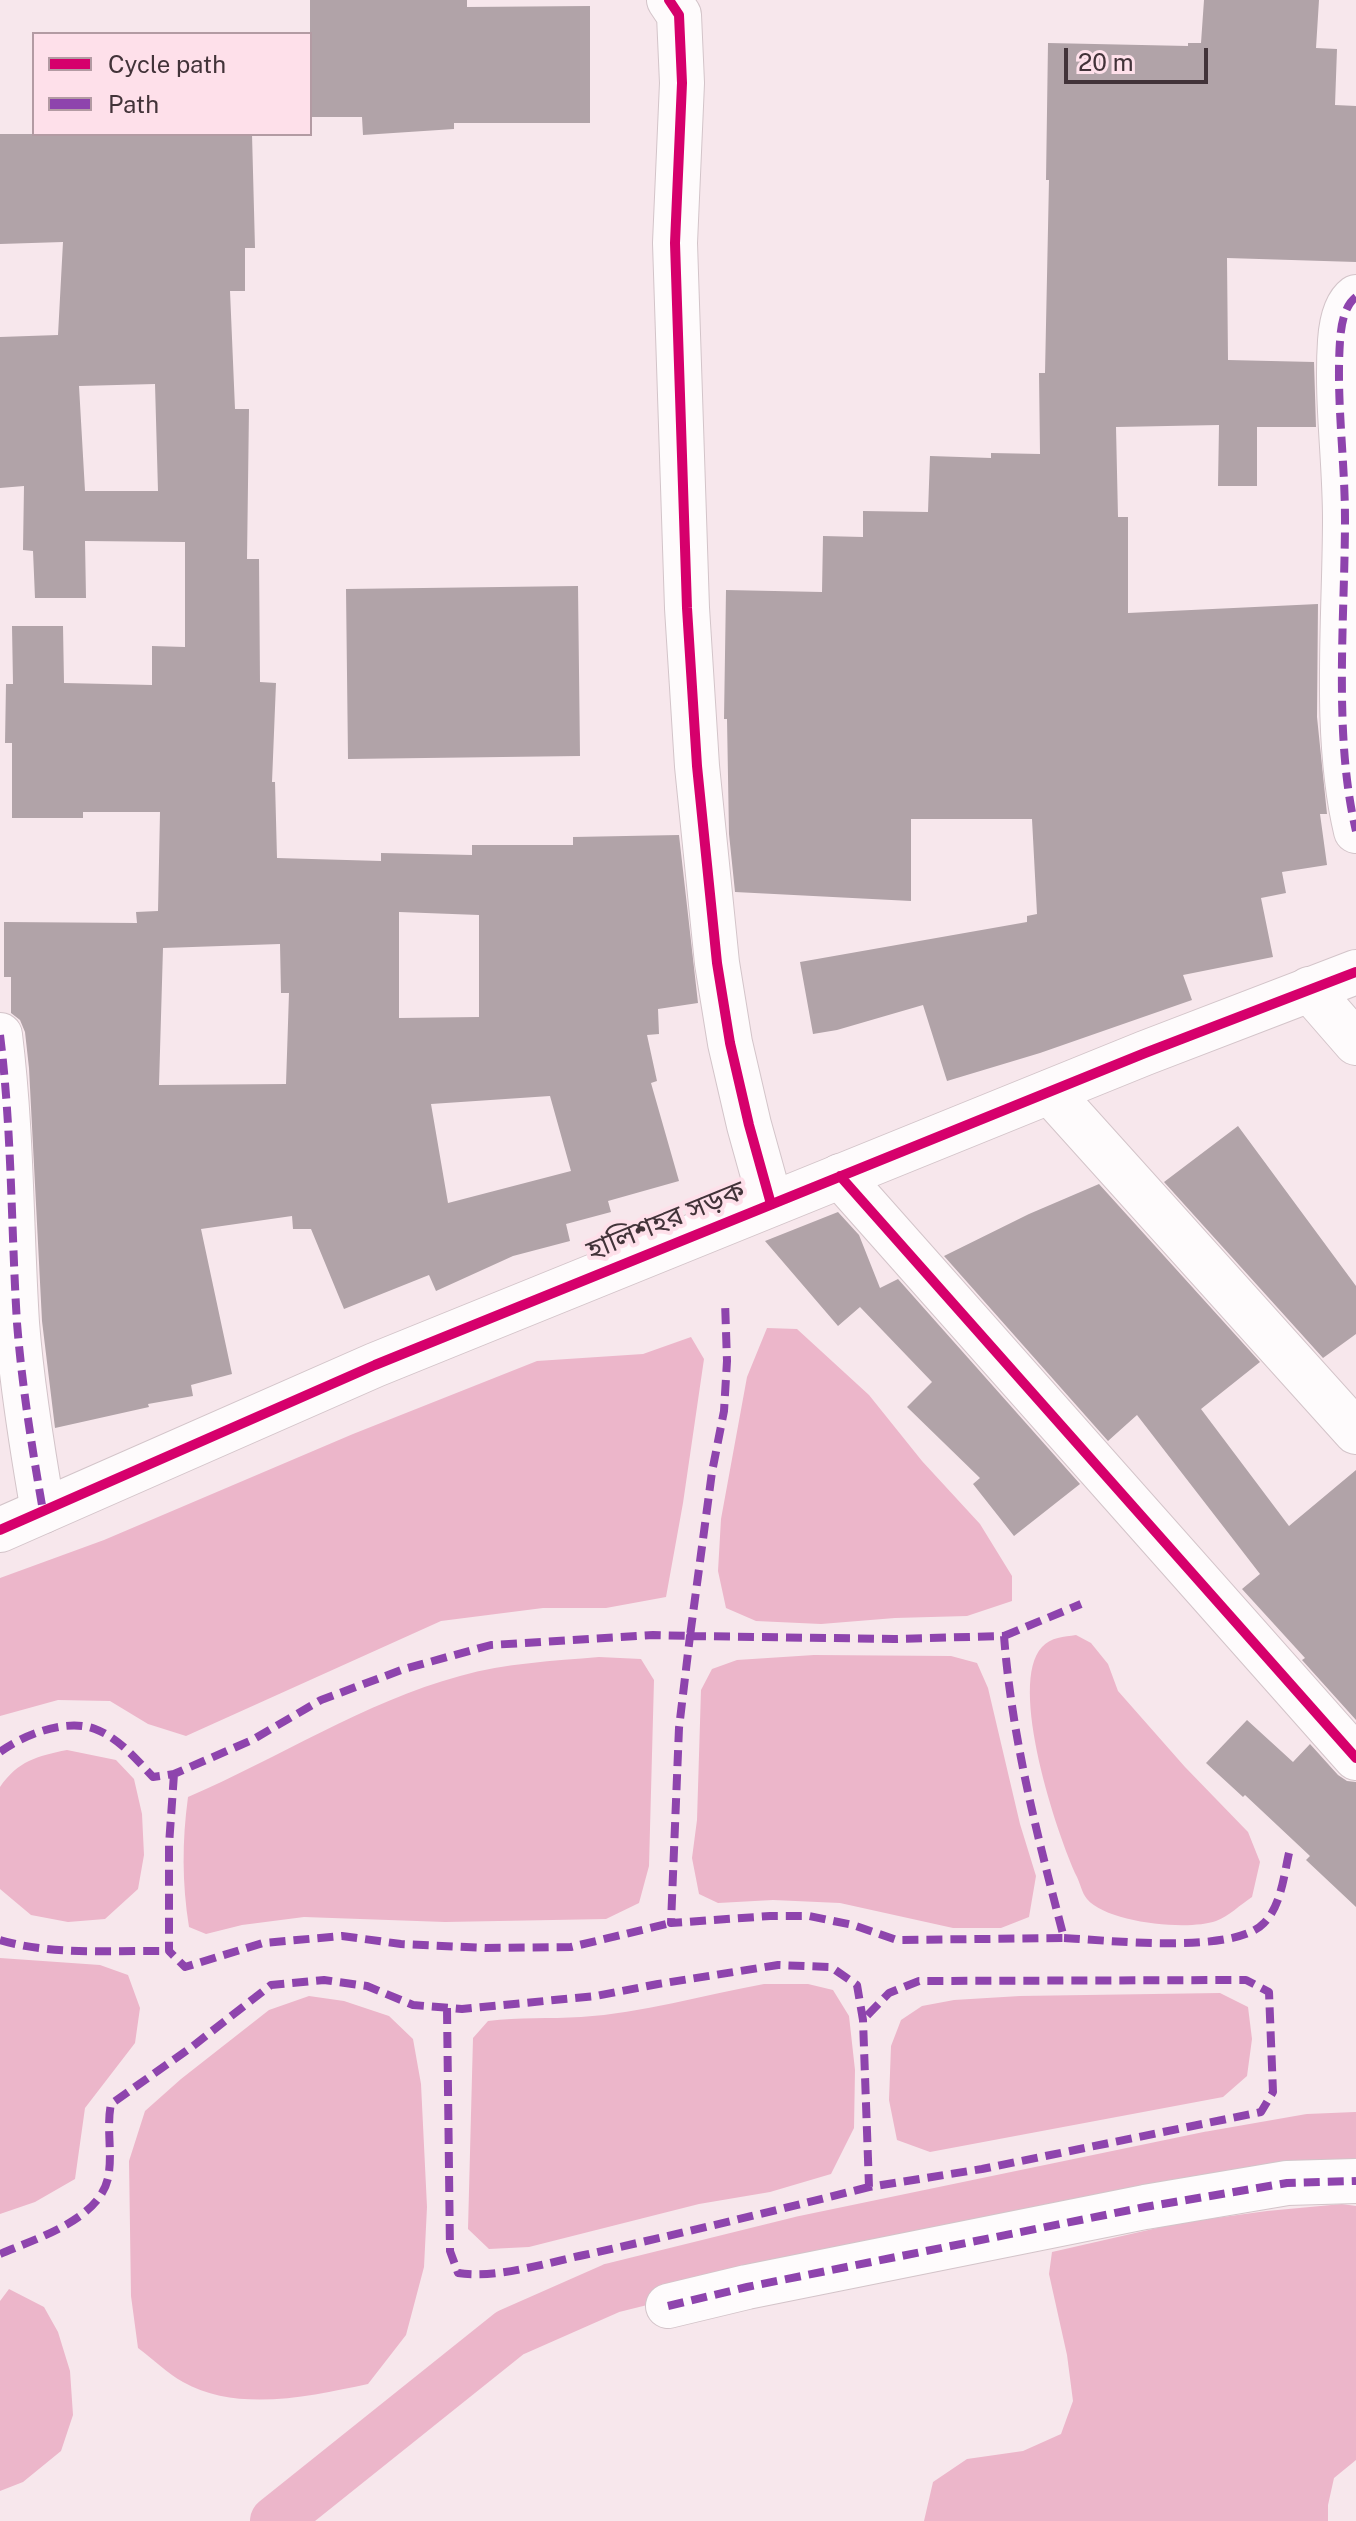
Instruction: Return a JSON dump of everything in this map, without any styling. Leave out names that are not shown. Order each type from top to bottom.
[{"type":"street","points":[[669,0],[679,15],[681,70],[675,243],[687,608],[697,766],[717,963],[730,1043],[771,1204]]},
{"type":"street","points":[[1356,297],[1348,303],[1340,338],[1345,496],[1343,734],[1356,831]]},
{"type":"street","name":"হালিশহর সড়ক","points":[[0,1530],[375,1365],[840,1176],[1356,972]]},
{"type":"street","points":[[1309,989],[1356,1043]]},
{"type":"street","points":[[0,1035],[9,1105],[17,1325],[26,1411],[43,1511]]},
{"type":"street","points":[[1050,1092],[1356,1432]]},
{"type":"street","points":[[840,1176],[1356,1758]]},
{"type":"street","points":[[668,2306],[747,2287],[1145,2207],[1287,2183],[1356,2181]]},
{"type":"shaded area","points":[[767,1328],[797,1329],[869,1395],[922,1461],[980,1524],[1012,1576],[1012,1601],[967,1616],[821,1624],[756,1621],[726,1608],[718,1571],[721,1519],[747,1377]]},
{"type":"shaded area","points":[[691,1337],[704,1359],[666,1597],[606,1608],[543,1608],[441,1621],[186,1736],[148,1724],[110,1701],[58,1700],[0,1716],[0,1578],[104,1540],[353,1434],[537,1361],[643,1354]]},
{"type":"shaded area","points":[[1076,1635],[1091,1643],[1108,1664],[1118,1691],[1248,1832],[1260,1862],[1252,1897],[1221,1919],[1187,1925],[1148,1923],[1112,1914],[1097,1907],[1084,1894],[1048,1796],[1032,1725],[1030,1693],[1033,1666],[1042,1647],[1054,1639]]},
{"type":"shaded area","points":[[814,1655],[951,1656],[977,1663],[988,1688],[1020,1824],[1036,1876],[1029,1917],[1001,1928],[953,1928],[840,1903],[773,1900],[718,1903],[699,1894],[692,1858],[697,1820],[701,1690],[712,1669],[737,1660]]},
{"type":"shaded area","points":[[599,1657],[641,1659],[654,1680],[649,1866],[639,1903],[606,1919],[445,1922],[304,1917],[242,1925],[206,1934],[189,1927],[184,1862],[188,1797],[356,1715],[424,1687],[495,1668]]},
{"type":"shaded area","points":[[67,1750],[116,1760],[134,1779],[142,1814],[144,1855],[138,1889],[105,1919],[68,1922],[31,1915],[0,1889],[0,1787],[21,1765]]},
{"type":"shaded area","points":[[0,1958],[100,1965],[128,1975],[140,2008],[135,2043],[85,2108],[75,2179],[35,2202],[0,2214]]},
{"type":"shaded area","points":[[764,1984],[808,1984],[833,1990],[849,2016],[855,2070],[854,2128],[831,2174],[770,2192],[699,2204],[529,2247],[489,2249],[468,2229],[473,2038],[488,2021],[604,2015]]},
{"type":"shaded area","points":[[1220,1993],[1248,2007],[1252,2039],[1247,2076],[1223,2097],[930,2152],[897,2140],[889,2100],[891,2046],[901,2020],[922,2006],[954,2000],[1020,1996]]},
{"type":"shaded area","points":[[309,1996],[344,2001],[389,2016],[413,2039],[421,2084],[427,2207],[424,2267],[406,2335],[368,2384],[299,2397],[227,2397],[183,2382],[138,2348],[131,2296],[129,2161],[145,2111],[269,2010]]},
{"type":"shaded area","points":[[1342,2204],[1356,2206],[1356,2460],[1334,2478],[1328,2521],[924,2521],[933,2482],[967,2459],[1023,2451],[1061,2434],[1073,2401],[1067,2355],[1049,2274],[1052,2252],[1179,2223]]},
{"type":"shaded area","points":[[9,2289],[44,2307],[58,2332],[70,2371],[73,2415],[61,2451],[23,2482],[0,2491],[0,2301]]},
{"type":"building","points":[[310,0],[467,0],[467,7],[590,6],[590,123],[454,123],[454,129],[363,135],[362,117],[312,117]]},
{"type":"building","points":[[1204,0],[1319,0],[1316,48],[1337,49],[1335,105],[1356,106],[1356,262],[1227,258],[1228,360],[1314,362],[1316,427],[1257,427],[1257,486],[1218,486],[1219,425],[1116,427],[1118,517],[1128,517],[1128,613],[1318,604],[1317,717],[1327,814],[1320,814],[1327,865],[1282,872],[1286,893],[1261,898],[1273,957],[1183,975],[1192,1000],[1040,1053],[947,1081],[923,1005],[813,1034],[800,962],[1027,922],[1027,916],[1037,914],[1032,819],[911,819],[911,901],[735,892],[729,834],[727,719],[724,719],[726,590],[822,592],[823,536],[863,537],[863,511],[928,512],[930,456],[991,458],[991,453],[1040,454],[1039,373],[1045,373],[1049,180],[1046,180],[1048,43],[1188,46],[1188,43],[1201,43]]},
{"type":"building","points":[[0,134],[252,136],[255,248],[245,248],[245,291],[230,291],[235,409],[249,409],[247,559],[259,559],[260,682],[276,683],[272,782],[275,782],[277,858],[381,861],[381,853],[472,855],[472,845],[573,845],[573,837],[679,835],[698,1003],[658,1009],[659,1034],[647,1035],[657,1081],[651,1083],[679,1181],[608,1201],[611,1212],[566,1224],[570,1241],[513,1256],[436,1291],[429,1275],[344,1309],[311,1229],[293,1229],[292,1216],[201,1229],[232,1374],[191,1385],[193,1396],[55,1428],[42,1321],[29,1068],[25,1032],[20,1020],[11,1013],[11,977],[4,977],[4,922],[137,923],[136,912],[158,911],[160,812],[83,812],[83,818],[12,818],[12,743],[5,743],[6,684],[13,684],[12,626],[63,626],[64,683],[152,685],[152,646],[185,647],[185,542],[85,541],[86,598],[35,598],[33,551],[23,550],[24,486],[0,488],[0,337],[58,335],[63,242],[0,244]],"holes":[[[155,384],[158,491],[85,491],[79,386]],[[399,912],[479,915],[479,1017],[399,1018]],[[280,944],[281,993],[289,993],[286,1084],[159,1085],[163,948]],[[550,1096],[571,1171],[448,1203],[431,1104]]]},
{"type":"building","points":[[578,586],[580,756],[348,759],[346,589]]},
{"type":"building","points":[[1238,1126],[1356,1286],[1356,1334],[1323,1358],[1164,1182]]},
{"type":"building","points":[[1099,1184],[1260,1362],[1201,1409],[1289,1526],[1356,1470],[1356,1720],[1242,1589],[1260,1574],[1137,1415],[1108,1441],[944,1256]]},
{"type":"building","points":[[838,1212],[859,1235],[880,1288],[898,1279],[1080,1484],[1014,1536],[973,1484],[980,1478],[907,1407],[932,1382],[860,1307],[838,1326],[765,1241]]},
{"type":"building","points":[[1247,1720],[1293,1762],[1310,1744],[1338,1775],[1356,1782],[1356,1907],[1306,1860],[1310,1856],[1206,1763]]},
{"type":"waterway","points":[[275,2521],[510,2333],[612,2288],[802,2241],[1211,2156],[1308,2139],[1356,2137]]},
{"type":"marked path","points":[[1356,297],[1344,317],[1339,363],[1345,519],[1342,716],[1349,794],[1356,831]]},
{"type":"marked path","points":[[0,1035],[7,1107],[19,1347],[43,1511]]},
{"type":"marked path","points":[[0,1752],[45,1730],[84,1726],[112,1738],[153,1777],[174,1774],[252,1740],[321,1700],[404,1669],[491,1645],[653,1635],[690,1636],[712,1472],[724,1411],[727,1361],[725,1301]]},
{"type":"marked path","points":[[1004,1636],[1081,1604]]},
{"type":"marked path","points":[[690,1636],[894,1639],[1004,1636],[1020,1751],[1064,1938],[897,1940],[853,1925],[809,1916],[671,1923],[679,1728],[690,1636]]},
{"type":"marked path","points":[[174,1774],[169,1845],[169,1951],[185,1967],[263,1943],[342,1936],[401,1944],[485,1948],[571,1947],[671,1923]]},
{"type":"marked path","points":[[1064,1938],[1169,1943],[1226,1939],[1249,1933],[1270,1916],[1281,1890],[1289,1853]]},
{"type":"marked path","points":[[0,1940],[62,1950],[169,1951]]},
{"type":"marked path","points":[[0,2254],[64,2226],[92,2205],[102,2193],[108,2178],[111,2104],[271,1985],[324,1980],[367,1986],[413,2005],[462,2009],[596,1996],[778,1965],[831,1967],[857,1985],[863,2020],[869,2187],[982,2169],[1261,2112],[1273,2092],[1269,1992],[1246,1980],[919,1981],[889,1993],[863,2020]]},
{"type":"marked path","points":[[447,2008],[450,2251],[458,2273],[488,2274],[521,2269],[869,2187]]},
{"type":"marked path","points":[[668,2306],[747,2287],[1145,2207],[1287,2183],[1356,2181]]},
{"type":"cycle path","points":[[669,0],[679,15],[682,83],[675,243],[687,608],[697,766],[717,963],[730,1043],[771,1204]]},
{"type":"cycle path","points":[[0,1530],[375,1365],[1145,1053],[1356,972]]},
{"type":"cycle path","points":[[840,1176],[1356,1758]]}]
